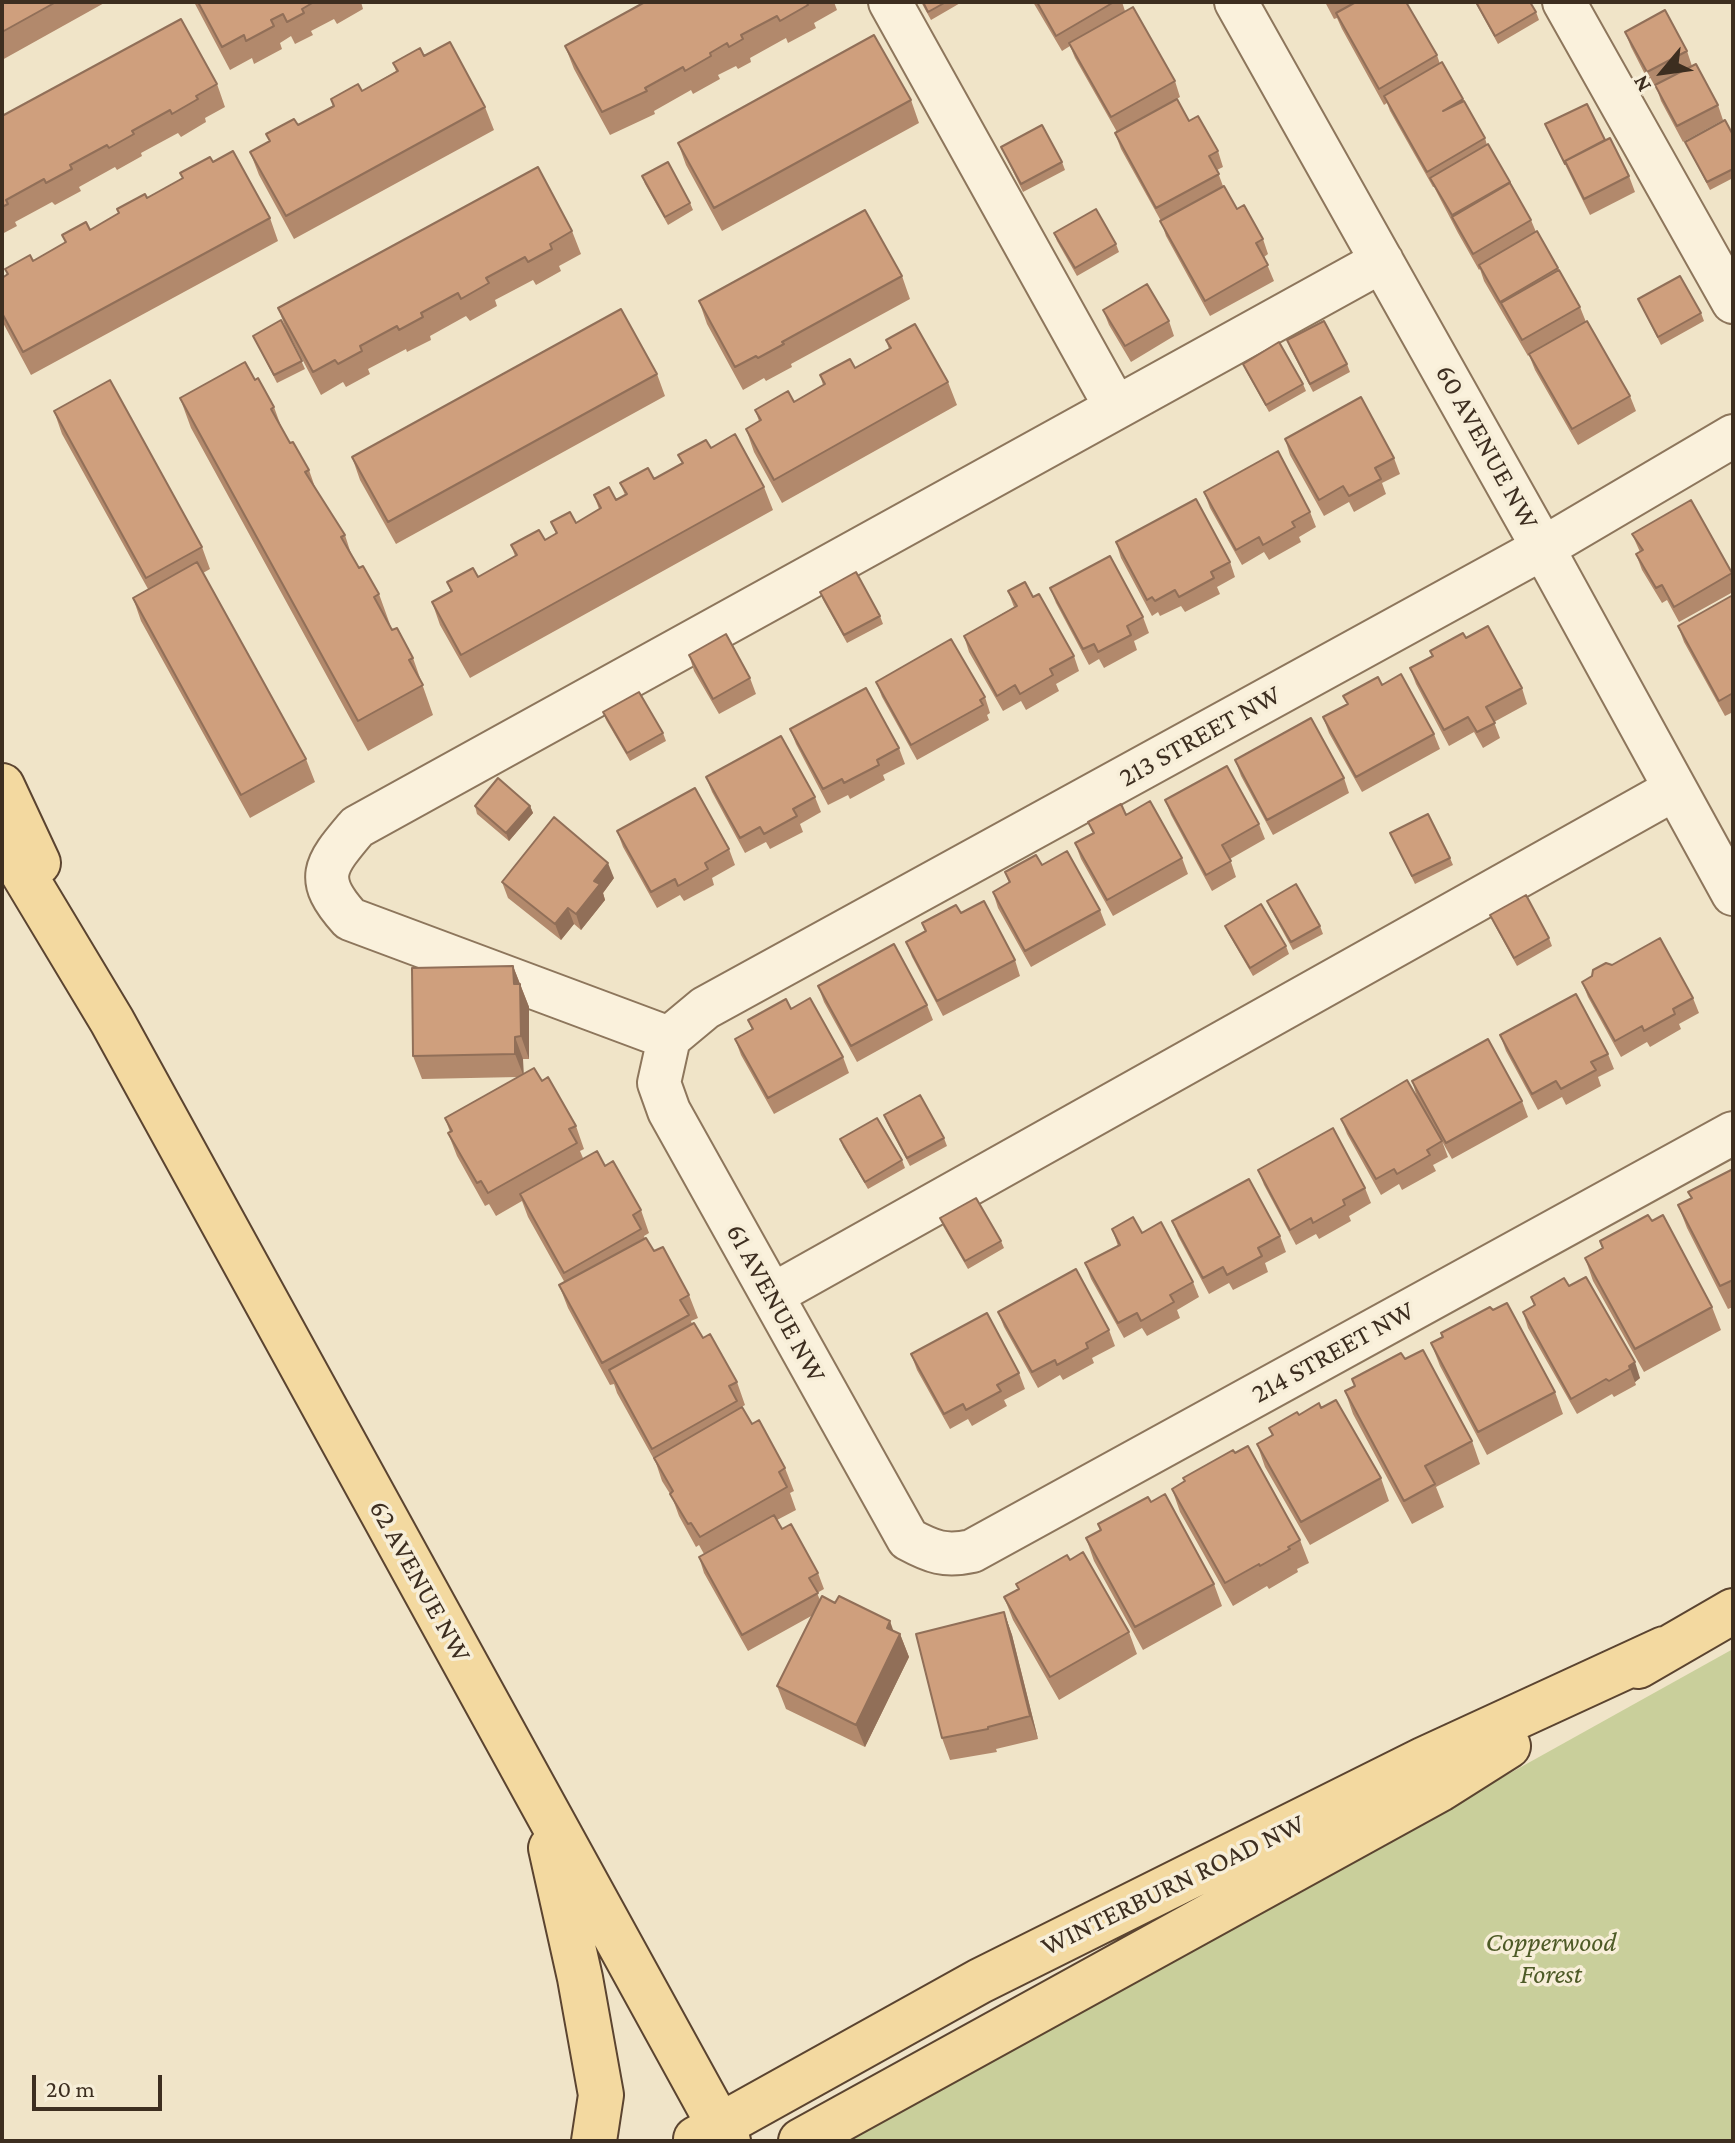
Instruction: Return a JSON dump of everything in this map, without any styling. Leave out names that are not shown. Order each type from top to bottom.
[{"type":"main road","name":"62 AVENUE NW","points":[[2,786],[112,1021]]},
{"type":"main road","name":"62 AVENUE NW","points":[[2,838],[112,1021],[540,1799],[713,2136]]},
{"type":"main road","name":"WINTERBURN ROAD NW","points":[[801,2141],[1440,1789],[1664,1649],[1733,1611]]},
{"type":"main road","name":"WINTERBURN ROAD NW","points":[[713,2136],[980,1981],[1425,1759],[1664,1649]]},
{"type":"main road","points":[[540,1799],[580,1978],[601,2095],[594,2141]]},
{"type":"street","points":[[890,2],[1115,406]]},
{"type":"street","name":"60 AVENUE NW","points":[[1236,2],[1543,548],[1733,894]]},
{"type":"street","points":[[1564,2],[1733,302]]},
{"type":"street","points":[[669,1038],[350,919],[337,905],[326,881],[330,860],[357,827],[1382,261]]},
{"type":"street","name":"213 STREET NW","points":[[669,1038],[705,1008],[1543,548],[1733,436]]},
{"type":"street","points":[[772,1295],[1675,789]]},
{"type":"street","name":"61 AVENUE NW","points":[[669,1038],[659,1083],[669,1111],[908,1539],[929,1550]]},
{"type":"street","name":"214 STREET NW","points":[[929,1550],[951,1555],[972,1551],[1733,1133]]},
{"type":"green space","name":"Copperwood Forest","points":[[1733,1649],[1733,2141],[849,2141]]},
{"type":"building","points":[[2,2],[56,2],[2,32]]},
{"type":"building","points":[[198,2],[314,2],[302,9],[304,13],[287,22],[283,14],[271,20],[274,26],[246,41],[244,35],[222,47]]},
{"type":"building","points":[[645,2],[806,2],[808,5],[780,21],[777,16],[741,35],[743,39],[729,47],[727,43],[685,71],[683,67],[645,88],[647,91],[602,112],[565,46]]},
{"type":"building","points":[[923,2],[946,2],[928,12]]},
{"type":"building","points":[[1037,2],[1114,2],[1056,36]]},
{"type":"building","points":[[1356,2],[1406,2],[1437,55],[1379,89],[1336,13]]},
{"type":"building","points":[[1476,2],[1530,2],[1536,12],[1495,36]]},
{"type":"building","points":[[1133,7],[1175,81],[1111,117],[1069,43]]},
{"type":"building","points":[[1665,10],[1687,51],[1647,72],[1625,32]]},
{"type":"building","points":[[181,19],[217,84],[172,114],[170,110],[109,148],[107,145],[70,165],[72,169],[46,183],[44,179],[6,200],[8,204],[2,207],[2,116]]},
{"type":"building","points":[[874,35],[911,100],[714,208],[678,143]]},
{"type":"building","points":[[450,42],[485,107],[286,216],[250,152],[270,141],[266,134],[294,119],[298,125],[334,106],[331,99],[358,84],[362,91],[398,71],[393,63],[420,48],[424,56]]},
{"type":"building","points":[[1442,62],[1463,99],[1443,111],[1464,101],[1485,138],[1427,172],[1384,96]]},
{"type":"building","points":[[1696,64],[1718,105],[1677,126],[1655,85]]},
{"type":"building","points":[[1177,99],[1189,121],[1198,116],[1218,151],[1209,156],[1219,174],[1156,208],[1115,133]]},
{"type":"building","points":[[1587,104],[1605,140],[1565,161],[1565,164],[1545,124]]},
{"type":"building","points":[[1725,120],[1733,135],[1733,169],[1707,182],[1685,142]]},
{"type":"building","points":[[1042,125],[1062,162],[1021,184],[1001,147]]},
{"type":"building","points":[[1610,138],[1629,176],[1584,199],[1565,161]]},
{"type":"building","points":[[1488,144],[1510,182],[1452,215],[1430,178]]},
{"type":"building","points":[[233,151],[270,218],[23,352],[2,313],[2,278],[8,274],[5,269],[30,255],[33,261],[66,242],[62,235],[86,222],[90,230],[119,213],[117,209],[145,194],[147,198],[183,178],[180,173],[210,157],[213,162]]},
{"type":"building","points":[[668,162],[690,203],[665,217],[642,176]]},
{"type":"building","points":[[538,167],[572,231],[550,244],[552,249],[528,262],[525,257],[486,278],[489,283],[461,299],[458,293],[421,313],[423,317],[399,330],[397,326],[360,346],[362,351],[338,364],[335,360],[313,372],[278,308]]},
{"type":"building","points":[[1510,183],[1531,220],[1473,254],[1452,217]]},
{"type":"building","points":[[1224,186],[1237,209],[1244,205],[1263,239],[1256,243],[1268,265],[1205,301],[1160,221]]},
{"type":"building","points":[[1096,209],[1116,244],[1075,268],[1054,233]]},
{"type":"building","points":[[865,210],[902,276],[782,342],[784,344],[735,367],[699,301]]},
{"type":"building","points":[[1537,231],[1558,268],[1500,302],[1479,265]]},
{"type":"building","points":[[1559,270],[1580,307],[1522,340],[1501,303]]},
{"type":"building","points":[[1680,276],[1701,313],[1658,337],[1638,299]]},
{"type":"building","points":[[1147,284],[1169,321],[1125,346],[1103,310]]},
{"type":"building","points":[[621,309],[657,374],[388,522],[352,457]]},
{"type":"building","points":[[281,320],[302,361],[274,375],[253,336]]},
{"type":"building","points":[[1324,321],[1347,364],[1310,384],[1287,340]]},
{"type":"building","points":[[1587,321],[1630,396],[1572,429],[1529,354]]},
{"type":"building","points":[[915,324],[948,382],[774,480],[746,429],[761,420],[755,410],[788,391],[794,402],[825,384],[820,375],[850,359],[855,368],[891,348],[886,340]]},
{"type":"building","points":[[1279,342],[1303,384],[1266,405],[1243,364]]},
{"type":"building","points":[[245,362],[255,380],[258,378],[274,407],[271,409],[309,470],[305,472],[345,535],[341,537],[379,594],[374,597],[392,630],[397,628],[423,685],[358,721],[180,398]]},
{"type":"building","points":[[110,380],[202,547],[146,578],[54,411]]},
{"type":"building","points":[[1361,397],[1394,458],[1375,468],[1381,479],[1349,496],[1343,486],[1319,500],[1285,439]]},
{"type":"building","points":[[735,434],[764,487],[461,655],[432,602],[452,591],[447,582],[473,568],[478,577],[517,555],[511,545],[539,530],[545,540],[557,533],[551,522],[570,512],[576,523],[601,508],[594,495],[609,487],[616,500],[627,494],[620,483],[648,468],[654,479],[683,463],[678,455],[706,440],[711,448]]},
{"type":"building","points":[[1278,451],[1310,512],[1292,522],[1295,527],[1263,545],[1259,537],[1236,550],[1204,492]]},
{"type":"building","points":[[1196,499],[1230,562],[1211,572],[1214,578],[1179,597],[1175,590],[1155,601],[1152,597],[1147,600],[1116,542]]},
{"type":"building","points":[[1691,500],[1732,573],[1674,607],[1662,585],[1656,588],[1636,554],[1643,550],[1632,534]]},
{"type":"building","points":[[1110,556],[1143,617],[1127,626],[1131,635],[1098,652],[1094,644],[1083,649],[1050,588]]},
{"type":"building","points":[[197,562],[306,759],[241,795],[133,598]]},
{"type":"building","points":[[856,572],[880,616],[844,635],[820,592]]},
{"type":"building","points":[[1025,582],[1033,597],[1039,594],[1074,656],[1050,669],[1053,675],[1020,694],[1015,685],[997,696],[964,636],[1017,606],[1008,591]]},
{"type":"building","points":[[1733,595],[1733,693],[1719,701],[1678,626]]},
{"type":"building","points":[[1488,626],[1522,688],[1486,707],[1495,723],[1477,732],[1468,717],[1444,730],[1410,668],[1433,656],[1430,651],[1463,633],[1466,638]]},
{"type":"building","points":[[726,634],[750,678],[713,699],[689,655]]},
{"type":"building","points":[[951,639],[985,697],[980,700],[983,705],[911,745],[876,682]]},
{"type":"building","points":[[1401,674],[1434,734],[1356,777],[1323,717],[1348,704],[1343,696],[1378,677],[1382,685]]},
{"type":"building","points":[[866,688],[899,748],[877,760],[879,765],[844,783],[842,779],[823,789],[790,729]]},
{"type":"building","points":[[639,692],[663,733],[627,753],[603,712]]},
{"type":"building","points":[[1311,718],[1344,778],[1267,820],[1235,760]]},
{"type":"building","points":[[781,736],[815,797],[793,809],[797,816],[764,834],[760,827],[740,838],[706,777]]},
{"type":"building","points":[[1227,766],[1259,824],[1222,845],[1231,861],[1206,875],[1165,800]]},
{"type":"building","points":[[498,778],[530,806],[506,833],[475,806]]},
{"type":"building","points":[[695,788],[729,849],[705,863],[708,869],[678,886],[675,879],[651,892],[617,831]]},
{"type":"building","points":[[1150,801],[1182,858],[1107,900],[1075,843],[1094,833],[1088,822],[1121,804],[1126,815]]},
{"type":"building","points":[[1428,814],[1450,858],[1412,876],[1390,833]]},
{"type":"building","points":[[554,817],[608,863],[594,881],[600,884],[576,914],[568,908],[555,924],[502,882]]},
{"type":"building","points":[[1067,851],[1100,910],[1025,951],[993,892],[1010,882],[1005,872],[1036,855],[1042,865]]},
{"type":"building","points":[[1296,884],[1320,926],[1291,942],[1267,901]]},
{"type":"building","points":[[1526,895],[1549,938],[1514,958],[1490,915]]},
{"type":"building","points":[[984,901],[1015,960],[937,1001],[906,942],[926,931],[922,923],[956,905],[961,913]]},
{"type":"building","points":[[1261,904],[1286,946],[1250,968],[1225,926]]},
{"type":"building","points":[[1660,938],[1693,998],[1673,1009],[1675,1014],[1644,1031],[1642,1026],[1615,1041],[1582,982],[1592,976],[1593,970],[1606,963],[1612,965]]},
{"type":"building","points":[[894,944],[927,1005],[851,1046],[818,986]]},
{"type":"building","points":[[513,966],[514,984],[520,984],[521,1036],[515,1037],[515,1054],[413,1056],[412,968]]},
{"type":"building","points":[[1576,994],[1608,1054],[1591,1062],[1596,1070],[1561,1089],[1556,1081],[1532,1094],[1500,1035]]},
{"type":"building","points":[[810,998],[843,1057],[768,1098],[735,1039],[753,1029],[748,1020],[786,999],[791,1009]]},
{"type":"building","points":[[1488,1039],[1522,1101],[1446,1143],[1412,1081]]},
{"type":"building","points":[[534,1068],[542,1081],[548,1077],[576,1126],[569,1129],[577,1143],[488,1193],[481,1181],[477,1183],[448,1133],[452,1131],[445,1118]]},
{"type":"building","points":[[1407,1080],[1442,1141],[1427,1150],[1430,1155],[1397,1174],[1394,1169],[1376,1179],[1341,1119]]},
{"type":"building","points":[[920,1095],[944,1138],[907,1158],[884,1115]]},
{"type":"building","points":[[877,1118],[902,1160],[865,1182],[840,1139]]},
{"type":"building","points":[[1333,1128],[1365,1188],[1343,1200],[1345,1205],[1313,1223],[1311,1218],[1290,1230],[1258,1170]]},
{"type":"building","points":[[597,1151],[605,1166],[613,1161],[641,1210],[633,1215],[641,1229],[564,1273],[520,1194]]},
{"type":"building","points":[[1733,1169],[1733,1280],[1720,1286],[1678,1205],[1692,1198],[1688,1192]]},
{"type":"building","points":[[1249,1179],[1280,1236],[1258,1248],[1262,1256],[1227,1275],[1223,1267],[1203,1278],[1172,1221]]},
{"type":"building","points":[[976,1198],[1001,1241],[965,1261],[940,1218]]},
{"type":"building","points":[[1648,1215],[1652,1221],[1663,1215],[1712,1307],[1635,1349],[1585,1258],[1603,1248],[1600,1241]]},
{"type":"building","points":[[1133,1217],[1142,1233],[1161,1222],[1193,1282],[1170,1295],[1174,1302],[1141,1321],[1137,1313],[1118,1323],[1085,1263],[1120,1245],[1112,1229]]},
{"type":"building","points":[[646,1238],[654,1251],[663,1247],[689,1295],[680,1300],[689,1315],[602,1363],[559,1285]]},
{"type":"building","points":[[1076,1269],[1109,1330],[1086,1343],[1088,1348],[1057,1365],[1055,1360],[1032,1372],[998,1312]]},
{"type":"building","points":[[1586,1277],[1635,1362],[1629,1366],[1630,1369],[1571,1399],[1523,1312],[1535,1305],[1531,1297],[1564,1278],[1569,1286]]},
{"type":"building","points":[[1507,1303],[1555,1392],[1478,1432],[1431,1343],[1443,1337],[1441,1333],[1490,1307],[1493,1310]]},
{"type":"building","points":[[987,1313],[1019,1373],[997,1385],[1001,1391],[966,1410],[963,1404],[944,1414],[911,1354]]},
{"type":"building","points":[[694,1323],[703,1338],[710,1334],[737,1382],[729,1386],[737,1401],[652,1449],[609,1370]]},
{"type":"building","points":[[1423,1350],[1472,1441],[1425,1466],[1435,1484],[1404,1501],[1345,1391],[1355,1386],[1352,1379],[1401,1353],[1405,1359]]},
{"type":"building","points":[[1336,1400],[1381,1478],[1301,1522],[1257,1444],[1273,1435],[1269,1428],[1297,1412],[1299,1415],[1319,1403],[1321,1408]]},
{"type":"building","points":[[742,1407],[752,1424],[759,1420],[785,1468],[779,1472],[787,1487],[700,1537],[691,1523],[688,1524],[670,1494],[673,1491],[654,1458]]},
{"type":"building","points":[[1248,1446],[1300,1540],[1288,1547],[1290,1549],[1225,1583],[1172,1489],[1185,1481],[1183,1478],[1233,1450],[1235,1453]]},
{"type":"building","points":[[1165,1494],[1214,1584],[1135,1627],[1086,1538],[1101,1530],[1098,1524],[1148,1497],[1151,1502]]},
{"type":"building","points":[[774,1515],[782,1529],[791,1524],[818,1573],[809,1578],[818,1593],[742,1635],[699,1557]]},
{"type":"building","points":[[1083,1552],[1129,1632],[1050,1677],[1004,1597],[1019,1589],[1016,1584],[1067,1555],[1070,1560]]},
{"type":"building","points":[[822,1596],[835,1603],[839,1596],[890,1621],[887,1628],[900,1634],[856,1725],[777,1686]]},
{"type":"building","points":[[1004,1612],[1030,1716],[988,1729],[942,1738],[916,1634]]}]
